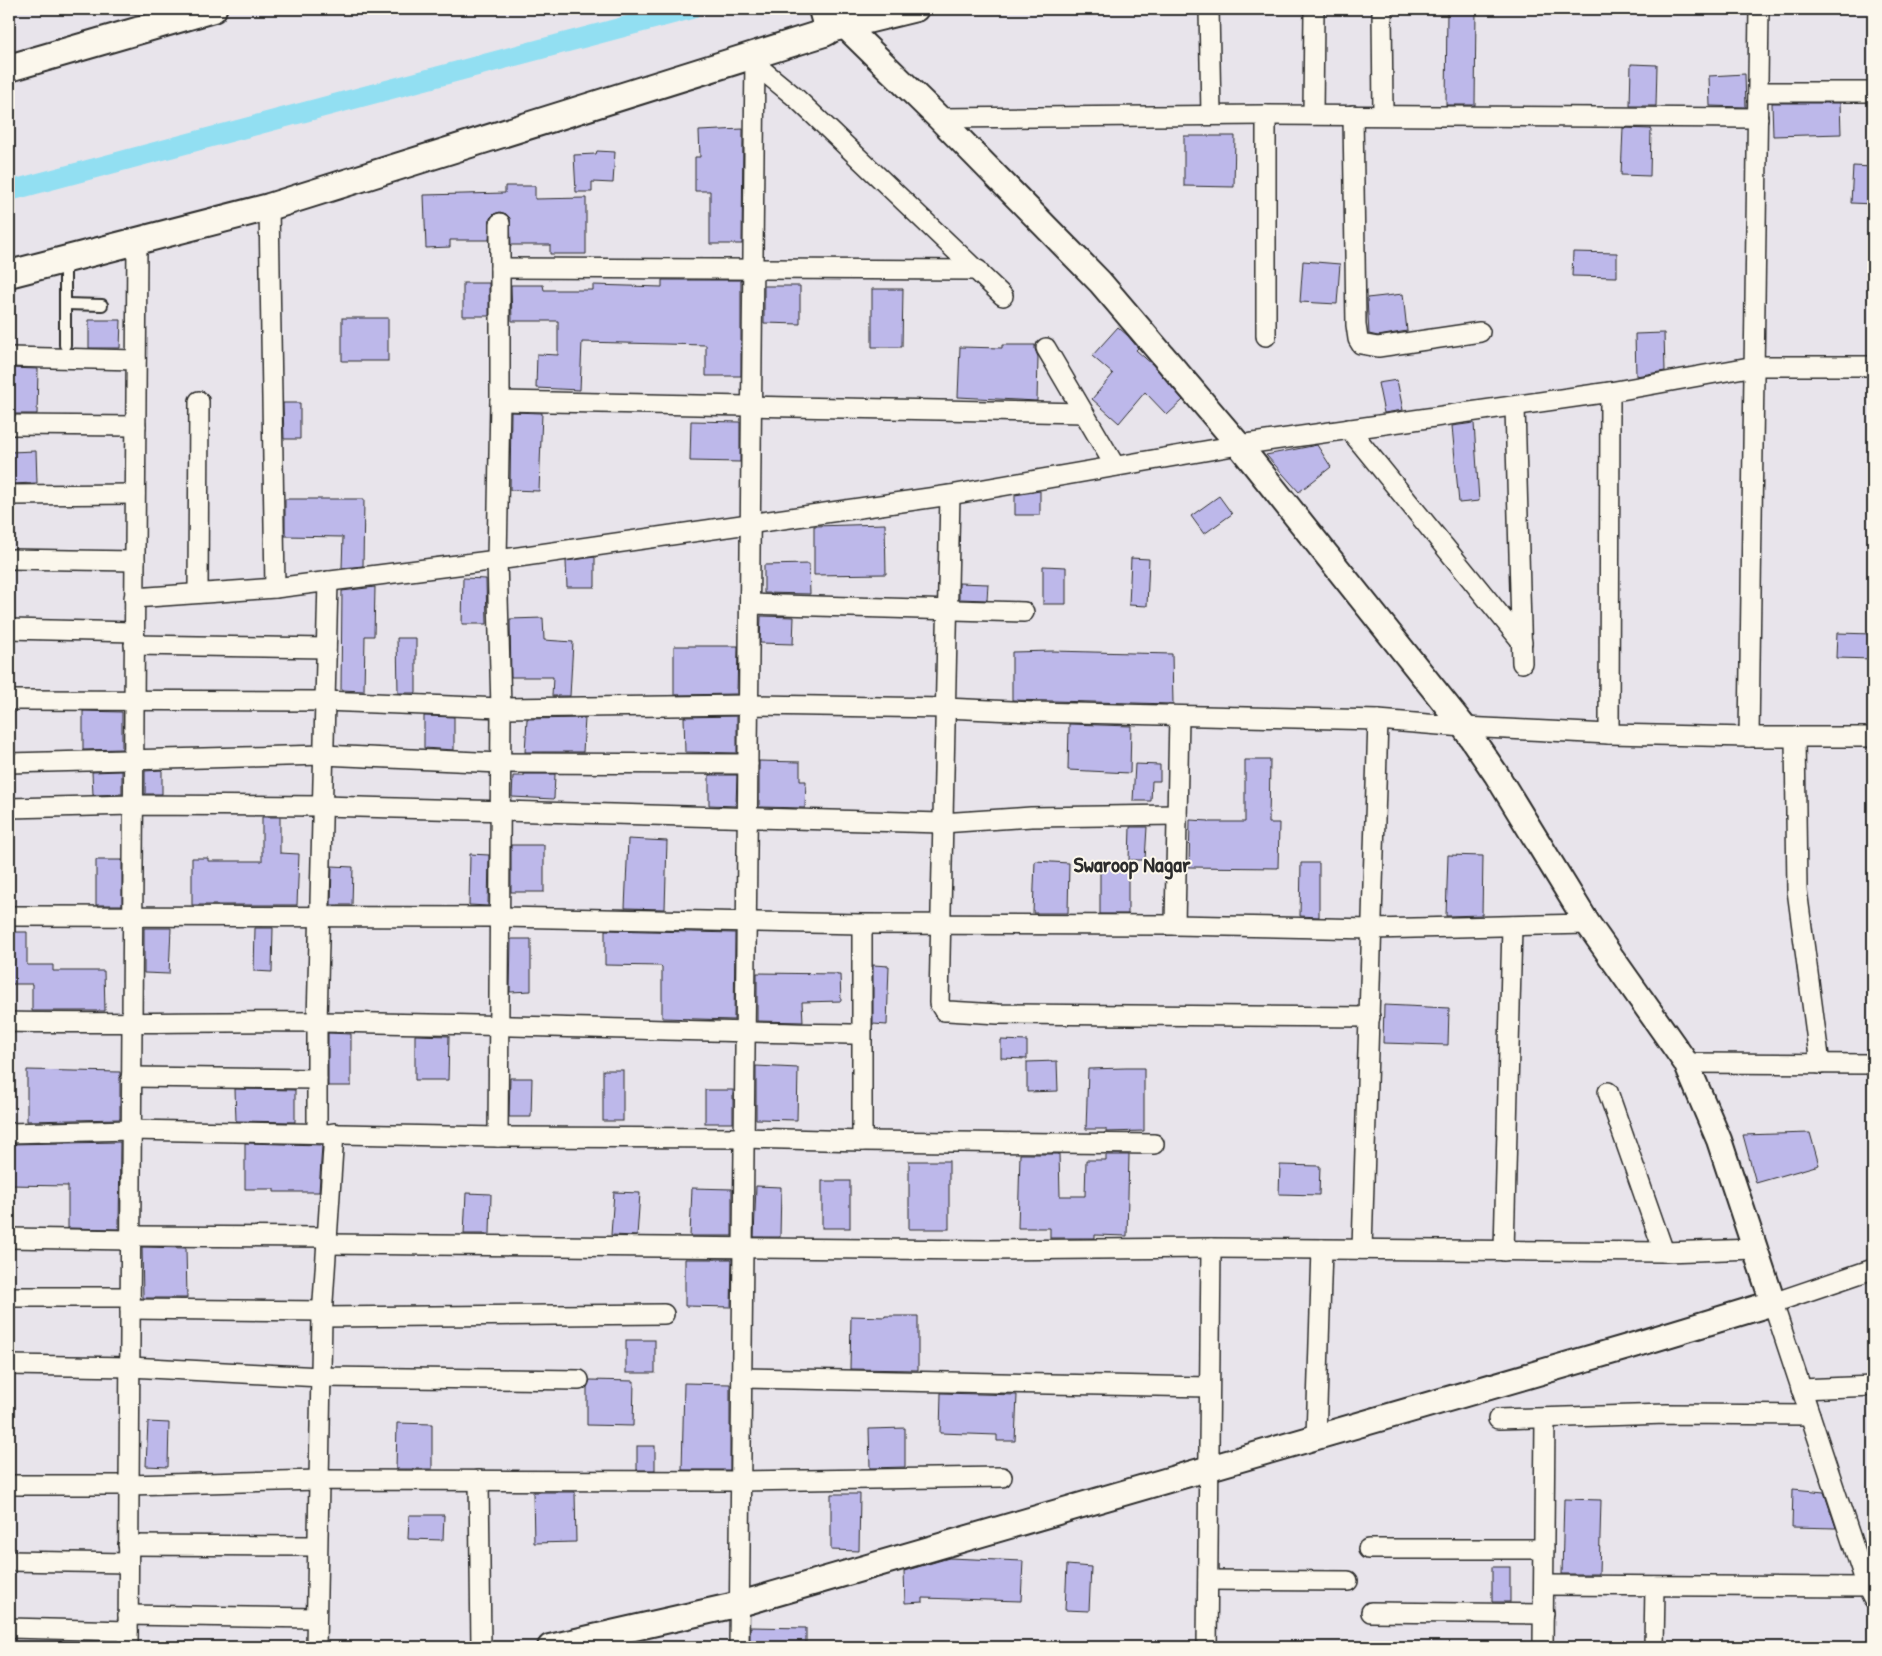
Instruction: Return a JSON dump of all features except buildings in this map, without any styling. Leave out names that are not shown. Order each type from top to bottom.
[{"type":"main road","points":[[9,68],[213,9]]},
{"type":"main road","points":[[9,274],[269,207],[755,59],[824,34],[832,22]]},
{"type":"street","points":[[832,22],[916,9]]},
{"type":"street","points":[[1209,9],[1211,115]]},
{"type":"street","points":[[1313,115],[1314,9]]},
{"type":"street","points":[[1382,9],[1384,115]]},
{"type":"street","points":[[1749,737],[1759,9]]},
{"type":"street","points":[[832,22],[939,118],[1100,282],[1239,445],[1464,727],[1496,774],[1588,924],[1686,1063],[1719,1140],[1870,1593],[1655,1586],[1544,1585]]},
{"type":"street","points":[[739,1647],[755,59]]},
{"type":"street","points":[[755,59],[978,270],[1003,296]]},
{"type":"street","points":[[1758,92],[1873,92]]},
{"type":"street","points":[[939,118],[1211,115],[1758,118]]},
{"type":"street","points":[[1266,115],[1266,336]]},
{"type":"street","points":[[1353,115],[1356,325],[1361,344],[1378,346],[1480,332]]},
{"type":"street","points":[[269,207],[275,588]]},
{"type":"street","points":[[498,1137],[501,708],[497,560],[500,401],[500,223]]},
{"type":"street","points":[[128,1631],[137,241]]},
{"type":"street","points":[[500,268],[978,270]]},
{"type":"street","points":[[1046,348],[1115,466]]},
{"type":"street","points":[[9,357],[136,360]]},
{"type":"street","points":[[134,598],[275,588],[497,560],[950,495],[1239,445],[1515,407],[1755,366],[1873,366]]},
{"type":"street","points":[[1609,734],[1610,392]]},
{"type":"street","points":[[500,401],[1084,413]]},
{"type":"street","points":[[198,593],[199,402]]},
{"type":"street","points":[[1515,407],[1522,663]]},
{"type":"street","points":[[9,424],[136,426]]},
{"type":"street","points":[[1349,429],[1522,642]]},
{"type":"street","points":[[9,495],[135,494]]},
{"type":"street","points":[[950,495],[939,1003],[944,1011],[998,1014],[1370,1017]]},
{"type":"street","points":[[9,559],[135,561]]},
{"type":"street","points":[[316,1647],[322,1314],[327,1240],[325,1133],[317,1079],[317,1022],[328,581]]},
{"type":"street","points":[[750,604],[1024,612]]},
{"type":"street","points":[[9,629],[134,638],[326,648]]},
{"type":"street","points":[[9,700],[324,701],[501,708],[749,705],[945,708],[1033,712],[1378,720],[1464,727],[1609,734],[1873,737]]},
{"type":"street","points":[[1175,925],[1179,716]]},
{"type":"street","points":[[1362,1249],[1378,720]]},
{"type":"street","points":[[1795,737],[1797,890],[1820,1064]]},
{"type":"street","points":[[9,764],[323,755],[500,763],[748,764]]},
{"type":"street","points":[[9,808],[133,805],[322,806],[942,823],[1031,817],[1177,816]]},
{"type":"street","points":[[9,916],[320,915],[747,920],[862,924],[1175,925],[1372,929],[1588,924]]},
{"type":"street","points":[[862,924],[862,1141]]},
{"type":"street","points":[[1504,1251],[1512,926]]},
{"type":"street","points":[[9,1022],[131,1024],[317,1022],[861,1034]]},
{"type":"street","points":[[1686,1063],[1873,1064]]},
{"type":"street","points":[[131,1077],[317,1079]]},
{"type":"street","points":[[1608,1092],[1664,1252]]},
{"type":"street","points":[[9,1133],[131,1130],[498,1137],[744,1138],[1154,1144]]},
{"type":"street","points":[[9,1238],[327,1240],[986,1250],[1211,1248],[1664,1252],[1755,1249]]},
{"type":"street","points":[[1207,1647],[1211,1248]]},
{"type":"street","points":[[1316,1437],[1322,1249]]},
{"type":"street","points":[[550,1647],[740,1604],[1631,1346],[1773,1303],[1873,1269]]},
{"type":"street","points":[[9,1297],[322,1314],[664,1314]]},
{"type":"street","points":[[9,1365],[130,1367],[321,1377],[579,1380]]},
{"type":"street","points":[[742,1378],[1210,1387]]},
{"type":"street","points":[[1801,1389],[1873,1386]]},
{"type":"street","points":[[1498,1419],[1667,1414],[1810,1415]]},
{"type":"street","points":[[1543,1647],[1545,1418]]},
{"type":"street","points":[[9,1485],[128,1485],[319,1480],[741,1481],[1002,1477]]},
{"type":"street","points":[[478,1480],[482,1647]]},
{"type":"street","points":[[9,1561],[318,1546]]},
{"type":"street","points":[[1368,1549],[1544,1549]]},
{"type":"street","points":[[1208,1580],[1348,1581]]},
{"type":"street","points":[[1654,1647],[1655,1586]]},
{"type":"street","points":[[1371,1612],[1544,1614]]},
{"type":"street","points":[[9,1628],[128,1631],[316,1618]]},
{"type":"lane","points":[[64,345],[66,260]]},
{"type":"lane","points":[[65,304],[102,305]]},
{"type":"waterway","points":[[9,191],[691,9]]},
{"type":"district","name":"Swaroop Nagar","points":[[1132,864]]}]
